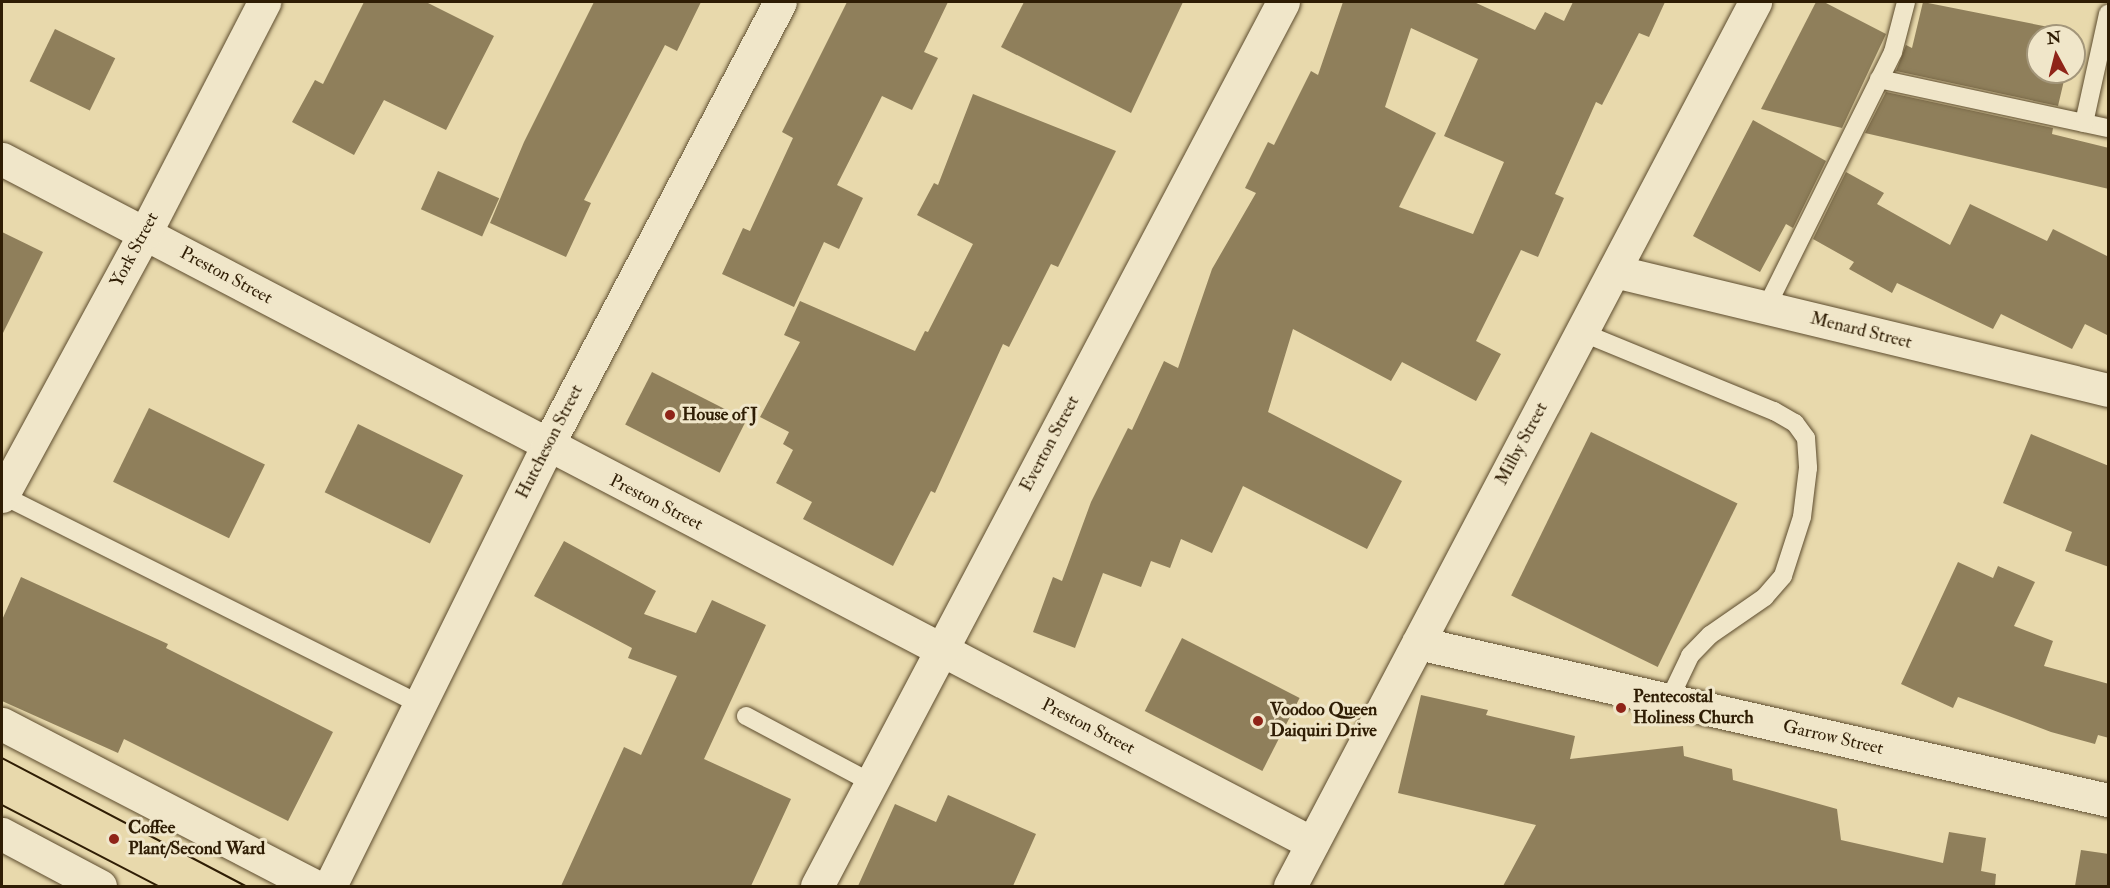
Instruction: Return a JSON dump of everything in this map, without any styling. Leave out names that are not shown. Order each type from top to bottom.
[{"type":"street","name":"York Street","points":[[2,495],[145,233],[264,2]]},
{"type":"street","name":"Hutcheson Street","points":[[330,886],[547,446],[780,2]]},
{"type":"street","name":"Everton Street","points":[[817,886],[1283,2]]},
{"type":"street","name":"Milby Street","points":[[1290,886],[1755,2]]},
{"type":"street","name":"Preston Street","points":[[2,159],[547,446],[1312,843]]},
{"type":"street","name":"Menard Street","points":[[1614,271],[2109,390]]},
{"type":"street","name":"Garrow Street","points":[[1418,643],[2109,800]]},
{"type":"street","points":[[2,724],[314,886]]},
{"type":"street","points":[[2,834],[100,886]]},
{"type":"lane","points":[[1766,308],[1879,80],[1900,34],[1906,2]]},
{"type":"lane","points":[[2084,123],[2109,14]]},
{"type":"lane","points":[[1879,80],[2109,128]]},
{"type":"lane","points":[[1581,332],[1774,411],[1795,423],[1806,438],[1808,468],[1802,517],[1783,576],[1765,597],[1710,635],[1690,656],[1669,700]]},
{"type":"lane","points":[[2,495],[420,704]]},
{"type":"lane","points":[[746,716],[872,783]]},
{"type":"building","points":[[364,2],[426,2],[494,36],[446,130],[384,100],[354,155],[292,122],[315,80],[323,84]]},
{"type":"building","points":[[594,2],[701,2],[677,51],[665,45],[584,200],[591,203],[566,257],[490,223],[524,142]]},
{"type":"building","points":[[847,2],[948,2],[924,52],[938,58],[912,110],[882,96],[837,185],[863,198],[839,249],[824,242],[794,307],[722,274],[743,228],[750,231],[793,138],[782,132]]},
{"type":"building","points":[[1024,2],[1183,2],[1131,113],[1001,47]]},
{"type":"building","points":[[1343,2],[1474,2],[1535,30],[1545,12],[1564,21],[1573,2],[1665,2],[1649,37],[1639,33],[1602,105],[1596,102],[1555,194],[1564,198],[1538,257],[1521,250],[1476,341],[1501,354],[1476,401],[1402,362],[1391,381],[1293,329],[1268,412],[1402,481],[1367,549],[1243,486],[1212,553],[1181,539],[1170,568],[1151,561],[1141,587],[1103,573],[1075,648],[1033,632],[1053,577],[1062,581],[1091,502],[1128,428],[1132,430],[1164,361],[1178,368],[1212,269],[1256,193],[1245,188],[1268,142],[1274,145],[1311,71],[1318,75]],"holes":[[[1411,28],[1478,59],[1444,136],[1504,162],[1473,234],[1399,207],[1436,133],[1385,107]]]},
{"type":"building","points":[[1816,2],[1824,2],[1886,34],[1842,128],[1761,109]]},
{"type":"building","points":[[1923,2],[2034,24],[2026,24],[2026,84],[2063,84],[2058,106],[1896,71],[1906,45],[1912,48]]},
{"type":"building","points":[[55,29],[115,58],[90,111],[30,81]]},
{"type":"building","points":[[1886,92],[2053,128],[2052,134],[2109,148],[2109,189],[1865,133]]},
{"type":"building","points":[[973,94],[1116,151],[1058,267],[1051,264],[1009,347],[1003,344],[935,493],[931,491],[893,566],[803,519],[812,502],[776,483],[793,450],[783,444],[789,432],[760,417],[800,342],[784,335],[800,301],[915,351],[925,331],[928,332],[973,244],[917,215],[934,183],[938,185]]},
{"type":"building","points":[[1753,120],[1826,161],[1793,228],[1786,224],[1760,272],[1693,236]]},
{"type":"building","points":[[438,171],[499,198],[482,237],[421,209]]},
{"type":"building","points":[[1846,172],[1884,193],[1877,204],[1950,245],[1970,204],[2047,241],[2053,229],[2109,257],[2109,336],[2085,324],[2072,349],[2001,314],[1993,329],[1897,283],[1892,293],[1849,269],[1854,262],[1813,239]]},
{"type":"building","points":[[2,232],[43,252],[2,335]]},
{"type":"building","points":[[652,372],[746,420],[720,473],[625,425]]},
{"type":"building","points":[[149,408],[265,465],[229,538],[113,482]]},
{"type":"building","points":[[358,424],[463,475],[430,544],[325,492]]},
{"type":"building","points":[[1591,432],[1738,503],[1658,667],[1511,596]]},
{"type":"building","points":[[2031,434],[2109,466],[2109,567],[2065,551],[2072,532],[2003,503]]},
{"type":"building","points":[[564,541],[656,591],[644,614],[696,633],[712,600],[766,625],[704,759],[791,799],[751,886],[561,886],[624,747],[641,755],[677,676],[628,658],[632,648],[534,596]]},
{"type":"building","points":[[1958,562],[1993,578],[1998,566],[2035,582],[2014,626],[2053,641],[2044,666],[2109,684],[2109,738],[2098,735],[2095,744],[2051,732],[1958,697],[1953,708],[1901,684]]},
{"type":"building","points":[[21,577],[168,644],[166,648],[333,732],[288,821],[124,739],[118,753],[2,701],[2,620]]},
{"type":"building","points":[[1182,638],[1300,698],[1262,771],[1145,711]]},
{"type":"building","points":[[1421,695],[1488,710],[1486,715],[1575,736],[1570,759],[1683,746],[1684,756],[1732,769],[1733,780],[1837,809],[1841,840],[1943,863],[1949,832],[1986,838],[1981,871],[1996,874],[1995,886],[1503,886],[1536,825],[1398,793]]},
{"type":"building","points":[[948,795],[1036,834],[1013,886],[858,886],[895,804],[936,822]]},
{"type":"building","points":[[2081,850],[2109,854],[2109,886],[2075,886]]},
{"type":"tram line","points":[[2,758],[246,886]]},
{"type":"tram line","points":[[2,805],[158,886]]},
{"type":"place","name":"House of J","points":[[670,415]]},
{"type":"place","name":"Pentecostal Holiness Church","points":[[1621,708]]},
{"type":"place","name":"Voodoo Queen Daiquiri Drive","points":[[1258,721]]},
{"type":"place","name":"Coffee Plant/Second Ward","points":[[114,839]]}]
